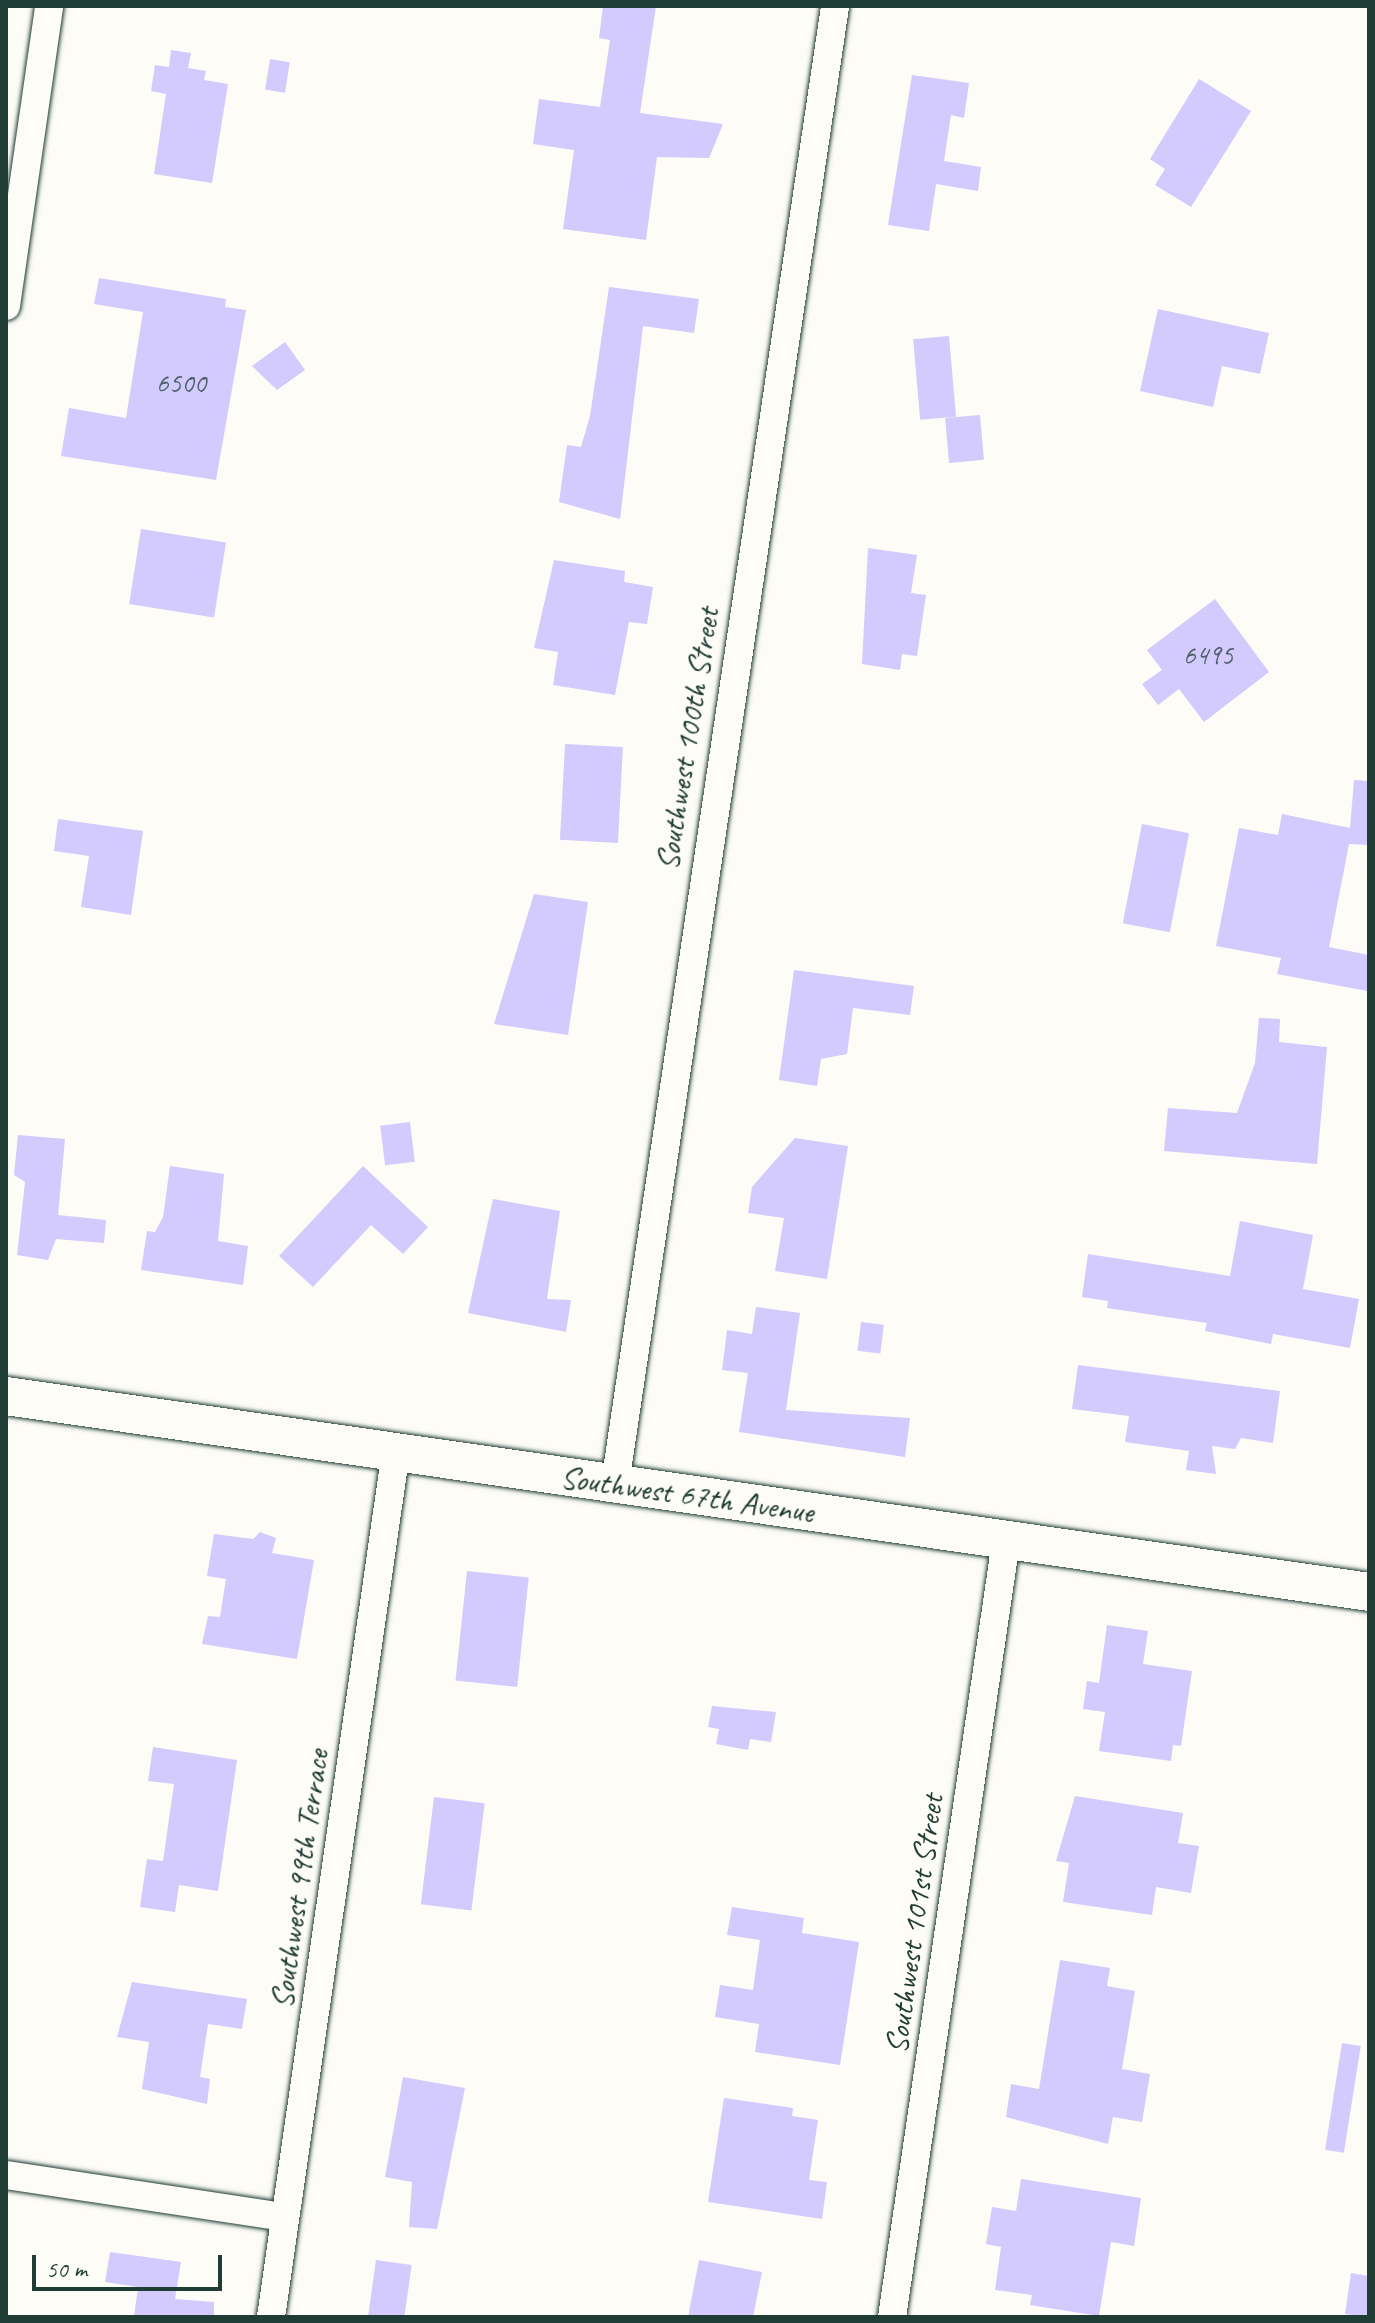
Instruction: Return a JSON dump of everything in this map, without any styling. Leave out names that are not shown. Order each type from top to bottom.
[{"type":"main road","name":"Southwest 67th Avenue","points":[[6,1396],[1369,1592]]},
{"type":"street","points":[[6,306],[49,6]]},
{"type":"street","name":"Southwest 100th Street","points":[[615,1484],[835,6]]},
{"type":"street","name":"Southwest 99th Terrace","points":[[271,2317],[396,1451]]},
{"type":"street","name":"Southwest 101st Street","points":[[892,2317],[1006,1541]]},
{"type":"street","points":[[6,2175],[285,2217]]},
{"type":"building","points":[[603,6],[656,6],[640,113],[723,124],[709,158],[657,157],[646,240],[563,229],[574,150],[533,144],[539,99],[600,107],[610,40],[599,38]]},
{"type":"building","points":[[171,50],[191,53],[188,68],[206,71],[204,80],[228,84],[212,183],[154,174],[166,94],[151,91],[155,65],[169,67]]},
{"type":"building","points":[[270,59],[290,62],[285,93],[265,90]]},
{"type":"building","points":[[912,75],[969,83],[964,118],[951,115],[944,161],[981,167],[978,191],[936,184],[929,231],[888,225]]},
{"type":"building","points":[[1199,79],[1251,111],[1191,207],[1155,185],[1165,169],[1150,159]]},
{"type":"building","points":[[99,278],[226,299],[225,307],[246,310],[216,480],[61,456],[69,408],[126,418],[143,312],[94,304]]},
{"type":"building","points":[[609,287],[699,299],[694,333],[643,326],[620,519],[559,502],[567,445],[581,447],[590,416]]},
{"type":"building","points":[[1158,309],[1269,333],[1260,374],[1222,366],[1213,407],[1140,391]]},
{"type":"building","points":[[949,336],[956,417],[920,420],[913,339]]},
{"type":"building","points":[[285,342],[305,370],[277,390],[252,366]]},
{"type":"building","points":[[980,415],[984,460],[949,463],[945,418]]},
{"type":"building","points":[[141,529],[226,542],[214,618],[129,604]]},
{"type":"building","points":[[868,548],[917,555],[911,593],[926,595],[917,656],[902,654],[900,670],[862,664]]},
{"type":"building","points":[[554,560],[625,571],[624,582],[653,587],[647,624],[629,622],[615,695],[553,685],[558,652],[534,648]]},
{"type":"building","points":[[1215,599],[1269,672],[1204,722],[1179,689],[1158,705],[1142,684],[1162,670],[1147,650]]},
{"type":"building","points":[[565,744],[623,747],[618,843],[560,840]]},
{"type":"building","points":[[1354,780],[1369,781],[1369,845],[1349,844],[1329,947],[1369,955],[1367,991],[1277,974],[1281,958],[1216,946],[1239,828],[1278,835],[1282,814],[1350,828]]},
{"type":"building","points":[[58,819],[143,831],[131,915],[81,907],[89,856],[54,851]]},
{"type":"building","points":[[1142,824],[1189,833],[1170,932],[1123,923]]},
{"type":"building","points":[[534,894],[588,902],[568,1035],[494,1024]]},
{"type":"building","points":[[794,970],[914,986],[910,1015],[853,1008],[847,1054],[821,1059],[817,1086],[779,1080]]},
{"type":"building","points":[[1259,1018],[1280,1019],[1279,1042],[1327,1047],[1317,1164],[1164,1151],[1168,1108],[1237,1113],[1255,1063]]},
{"type":"building","points":[[410,1122],[415,1162],[385,1165],[380,1126]]},
{"type":"building","points":[[18,1135],[65,1139],[58,1215],[106,1220],[104,1243],[56,1239],[48,1260],[17,1255],[25,1182],[14,1175]]},
{"type":"building","points":[[795,1138],[848,1146],[827,1279],[775,1271],[784,1218],[748,1213],[752,1187]]},
{"type":"building","points":[[170,1166],[224,1174],[218,1241],[248,1246],[243,1285],[141,1270],[147,1231],[155,1232],[163,1217]]},
{"type":"building","points":[[363,1166],[428,1227],[403,1254],[371,1225],[313,1287],[279,1256]]},
{"type":"building","points":[[493,1199],[560,1211],[547,1299],[571,1300],[566,1332],[468,1313]]},
{"type":"building","points":[[1240,1221],[1313,1235],[1303,1289],[1359,1299],[1350,1348],[1273,1334],[1271,1344],[1205,1331],[1207,1323],[1107,1308],[1108,1301],[1082,1297],[1088,1254],[1230,1276]]},
{"type":"building","points":[[756,1307],[800,1313],[786,1410],[910,1418],[905,1457],[739,1432],[748,1373],[722,1370],[727,1330],[752,1334]]},
{"type":"building","points":[[861,1322],[884,1325],[880,1354],[857,1351]]},
{"type":"building","points":[[1078,1365],[1280,1391],[1273,1443],[1241,1438],[1235,1449],[1212,1446],[1216,1474],[1186,1470],[1189,1451],[1125,1442],[1129,1416],[1072,1409]]},
{"type":"building","points":[[260,1532],[276,1538],[272,1553],[314,1560],[297,1659],[202,1644],[208,1616],[220,1617],[226,1579],[207,1576],[214,1534],[253,1539]]},
{"type":"building","points":[[467,1571],[529,1577],[517,1687],[456,1680]]},
{"type":"building","points":[[1107,1625],[1148,1631],[1143,1664],[1192,1671],[1181,1746],[1173,1745],[1171,1761],[1099,1751],[1105,1712],[1083,1709],[1087,1681],[1099,1683]]},
{"type":"building","points":[[712,1706],[776,1712],[771,1742],[750,1739],[748,1750],[716,1744],[719,1729],[708,1727]]},
{"type":"building","points":[[153,1747],[237,1760],[218,1891],[179,1885],[175,1912],[140,1907],[147,1859],[163,1861],[174,1784],[148,1781]]},
{"type":"building","points":[[1075,1796],[1183,1813],[1178,1843],[1199,1846],[1191,1893],[1156,1887],[1152,1915],[1063,1902],[1069,1863],[1056,1861]]},
{"type":"building","points":[[434,1797],[485,1803],[471,1910],[421,1904]]},
{"type":"building","points":[[732,1907],[804,1918],[802,1933],[859,1942],[840,2065],[755,2052],[759,2024],[715,2017],[720,1985],[753,1990],[760,1940],[727,1935]]},
{"type":"building","points":[[1060,1960],[1110,1968],[1107,1986],[1135,1991],[1122,2069],[1150,2074],[1142,2122],[1113,2117],[1108,2144],[1006,2117],[1011,2084],[1039,2089]]},
{"type":"building","points":[[132,1982],[247,1999],[242,2029],[208,2024],[200,2077],[210,2079],[207,2104],[142,2089],[149,2042],[117,2037]]},
{"type":"building","points":[[1342,2043],[1361,2046],[1344,2153],[1325,2150]]},
{"type":"building","points":[[403,2077],[465,2088],[437,2229],[409,2227],[412,2182],[385,2177]]},
{"type":"building","points":[[724,2098],[793,2108],[792,2116],[818,2120],[809,2180],[827,2182],[822,2219],[708,2202]]},
{"type":"building","points":[[1021,2179],[1141,2198],[1134,2246],[1111,2242],[1099,2316],[1030,2305],[1032,2295],[995,2290],[1001,2247],[986,2244],[992,2207],[1016,2211]]},
{"type":"building","points":[[110,2252],[181,2262],[175,2299],[214,2302],[214,2317],[134,2317],[138,2287],[105,2282]]},
{"type":"building","points":[[376,2260],[412,2265],[404,2317],[368,2316]]},
{"type":"building","points":[[699,2260],[762,2272],[753,2317],[688,2317]]},
{"type":"building","points":[[1351,2273],[1369,2276],[1369,2317],[1345,2314]]}]
